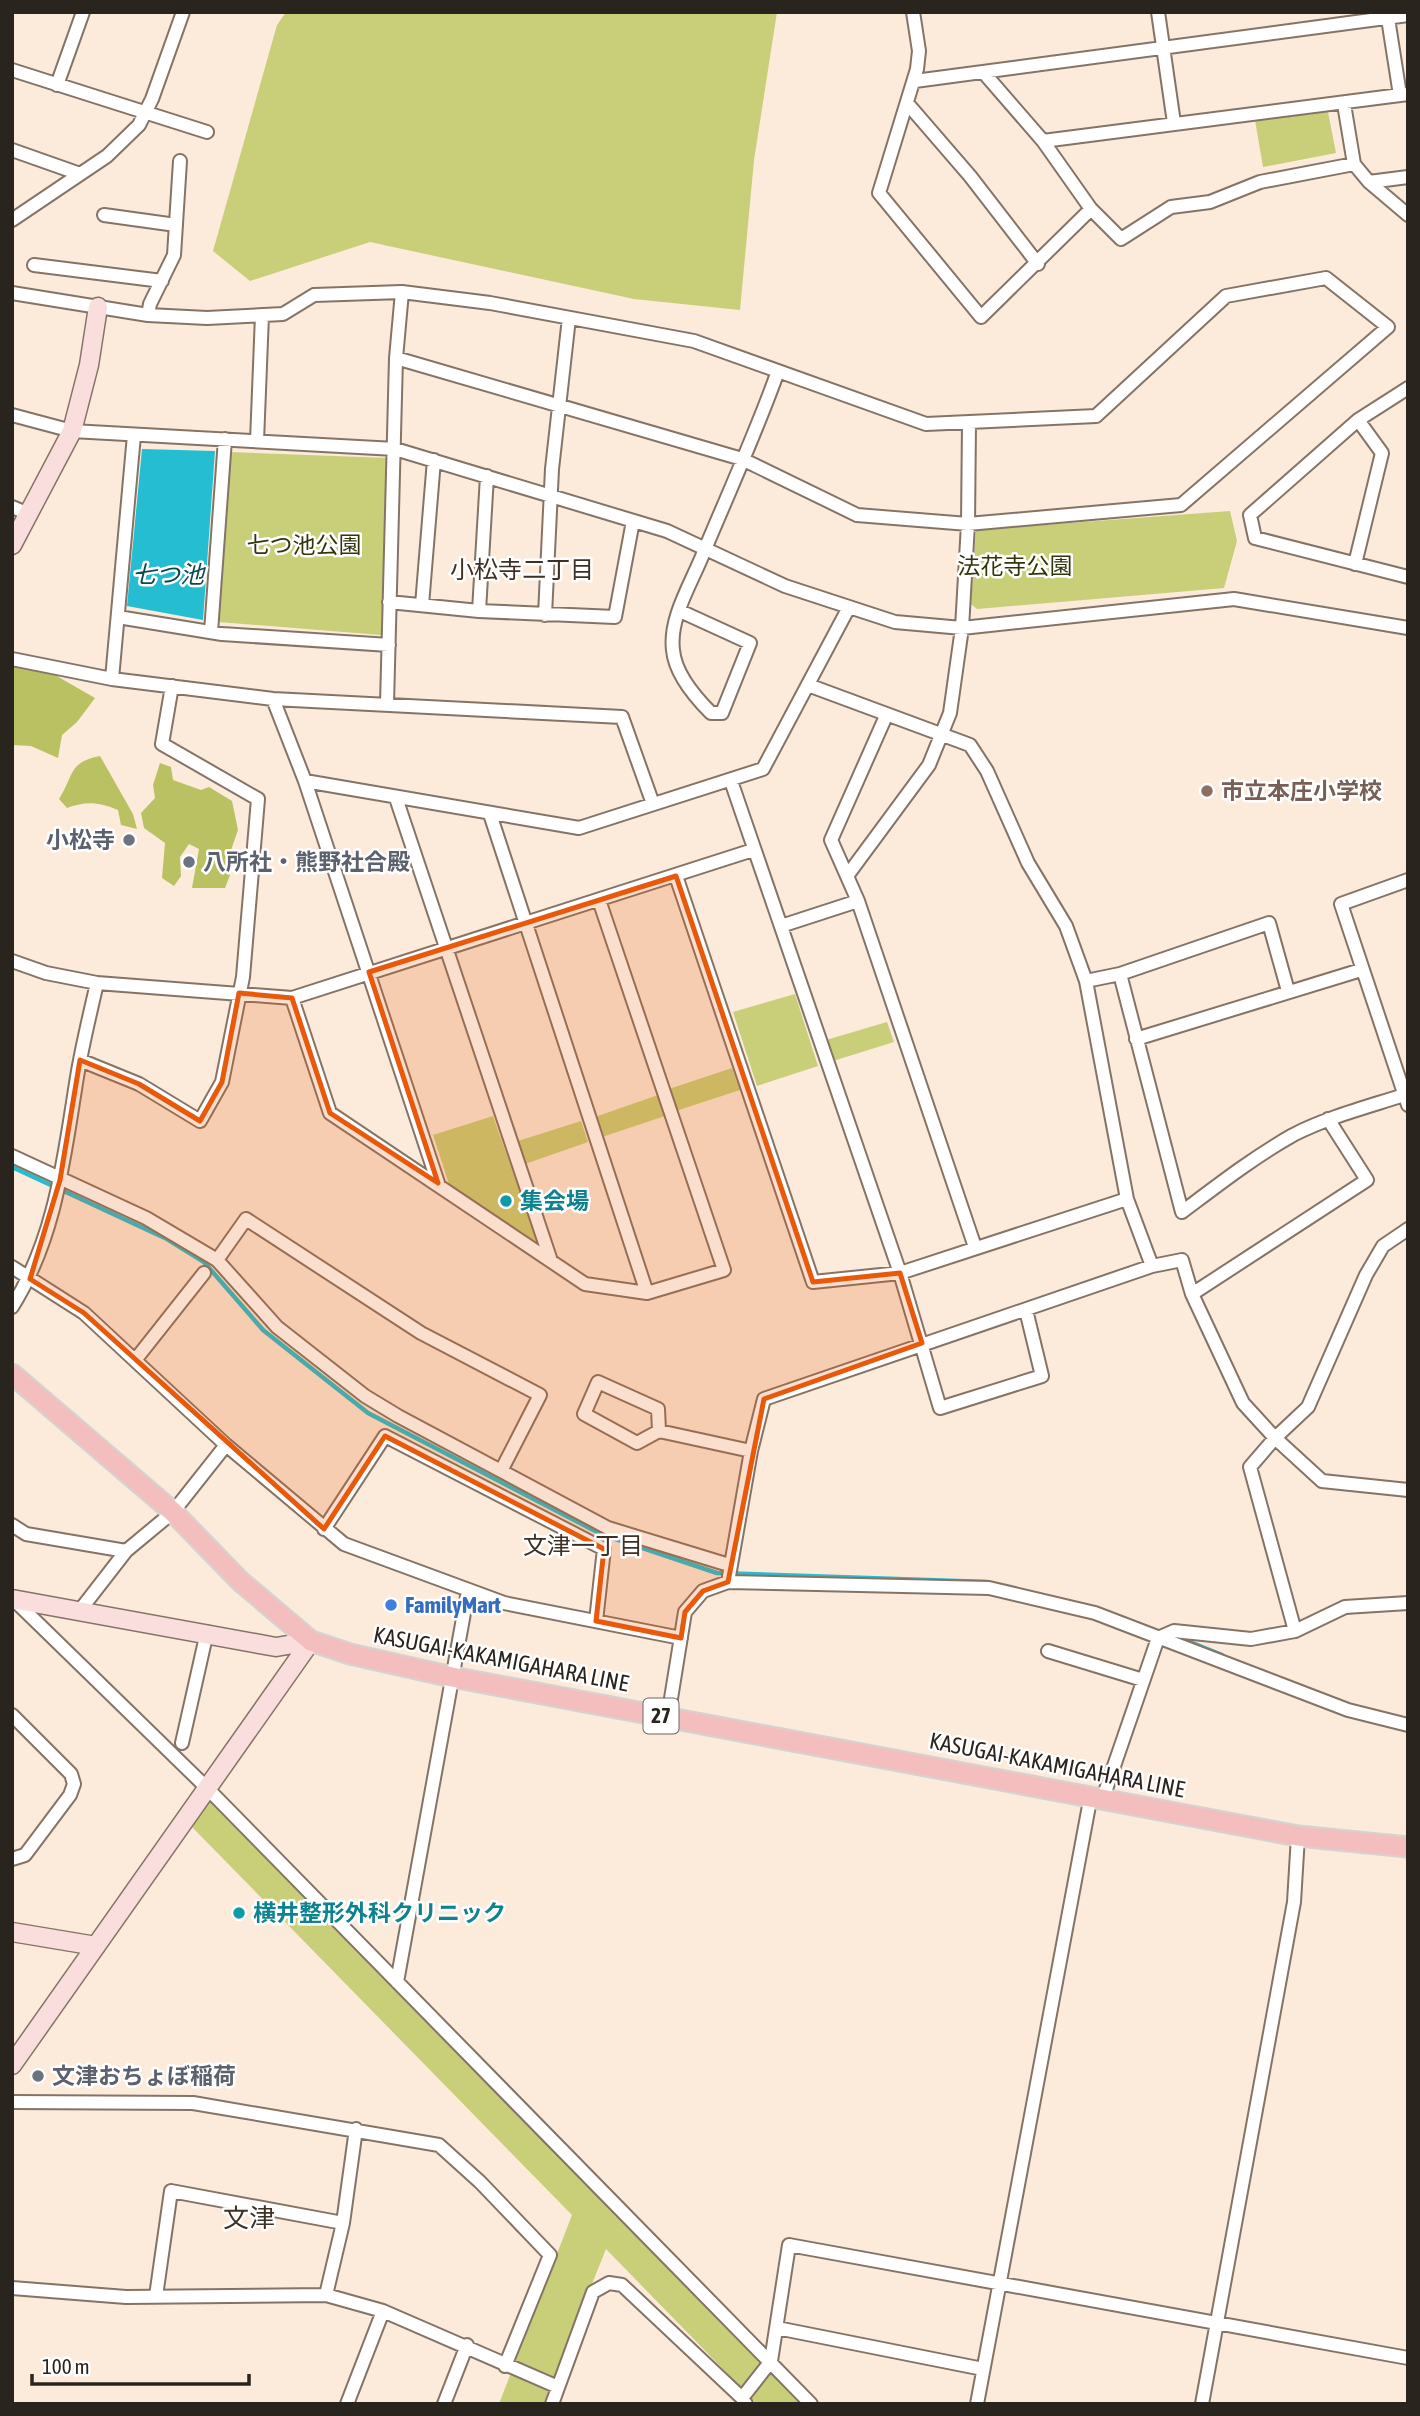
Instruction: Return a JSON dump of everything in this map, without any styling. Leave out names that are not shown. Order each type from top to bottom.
[{"type":"main road","name":"KASUGAI-KAKAMIGAHARA LINE","points":[[12,1374],[173,1512],[240,1581],[311,1641],[350,1654],[452,1677],[1298,1836],[1408,1847]]},
{"type":"street","points":[[57,85],[83,12]]},
{"type":"street","points":[[12,220],[125,140],[146,112],[183,12]]},
{"type":"street","points":[[913,12],[919,51],[915,81],[879,193],[981,317],[1038,264],[1091,209]]},
{"type":"street","points":[[1158,12],[1174,123]]},
{"type":"street","points":[[915,81],[1163,50],[1388,15],[1408,15]]},
{"type":"street","points":[[1043,141],[1404,95],[1388,15]]},
{"type":"street","points":[[12,71],[207,131]]},
{"type":"street","points":[[984,73],[1043,141],[1091,209],[1121,239],[1171,207],[1210,202],[1260,182],[1354,163]]},
{"type":"street","points":[[907,103],[970,176],[1038,264]]},
{"type":"street","points":[[1344,104],[1354,163],[1369,181],[1408,215]]},
{"type":"street","points":[[12,150],[80,174]]},
{"type":"street","points":[[149,315],[174,255],[180,161]]},
{"type":"street","points":[[1369,181],[1408,177]]},
{"type":"street","points":[[104,215],[176,225]]},
{"type":"street","points":[[34,265],[162,281]]},
{"type":"street","points":[[12,293],[149,315],[207,318],[283,314],[314,295],[402,292],[490,303],[694,341],[926,424],[1096,416],[1226,296],[1326,278],[1388,327],[1181,505],[968,524],[857,515],[742,459],[396,358]]},
{"type":"street","points":[[387,704],[396,358],[402,292]]},
{"type":"street","points":[[12,545],[72,431],[89,366],[99,307]]},
{"type":"street","points":[[257,442],[262,316]]},
{"type":"street","points":[[545,615],[558,405],[569,318]]},
{"type":"street","points":[[680,611],[750,643],[722,713],[710,713],[690,691],[673,653],[673,630],[680,611],[778,371]]},
{"type":"street","points":[[1408,388],[1358,420],[1250,515],[1255,538],[1408,577]]},
{"type":"street","points":[[12,415],[72,431],[395,449],[633,521],[706,547],[785,586],[848,609],[895,622],[962,628],[1234,599],[1408,628]]},
{"type":"street","points":[[1355,564],[1382,453],[1358,420]]},
{"type":"street","points":[[847,876],[929,765],[943,736],[950,713],[962,628],[968,524],[969,424]]},
{"type":"street","points":[[111,679],[134,435]]},
{"type":"street","points":[[211,632],[225,439]]},
{"type":"street","points":[[422,606],[434,460]]},
{"type":"street","points":[[479,611],[487,476]]},
{"type":"street","points":[[12,507],[29,514]]},
{"type":"street","points":[[389,602],[479,611],[615,617],[633,521]]},
{"type":"street","points":[[305,781],[579,828],[731,781],[764,769],[848,609]]},
{"type":"street","points":[[118,617],[211,632],[389,645]]},
{"type":"street","points":[[12,659],[111,679],[273,699],[622,718],[653,804]]},
{"type":"street","points":[[808,684],[886,716],[970,745],[987,771],[1028,863],[1066,926],[1086,981],[1127,1199],[1152,1266]]},
{"type":"street","points":[[80,1060],[139,1084],[200,1121],[222,1082],[243,977],[258,799],[162,744],[172,686]]},
{"type":"street","points":[[273,699],[305,781],[438,1183]]},
{"type":"street","points":[[886,716],[831,840],[858,901],[975,1247]]},
{"type":"street","points":[[731,781],[900,1273],[940,1408],[1042,1376],[1026,1310]]},
{"type":"street","points":[[397,797],[550,1258]]},
{"type":"street","points":[[489,814],[648,1293]]},
{"type":"street","points":[[12,961],[46,973],[97,983],[292,998],[753,850]]},
{"type":"street","points":[[676,876],[813,1283],[900,1273],[1127,1199]]},
{"type":"street","points":[[1119,974],[1182,1212],[1243,1166],[1293,1135],[1328,1119],[1406,1100],[1341,904],[1408,880]]},
{"type":"street","points":[[292,998],[330,1113],[550,1258],[585,1284],[648,1293],[724,1269],[599,900]]},
{"type":"street","points":[[781,926],[858,901]]},
{"type":"street","points":[[1086,981],[1119,974],[1269,923],[1288,991]]},
{"type":"street","points":[[1136,1039],[1361,970]]},
{"type":"street","points":[[12,1307],[30,1279],[47,1234],[61,1180],[80,1060],[97,983]]},
{"type":"street","points":[[1192,1294],[1367,1180],[1328,1119]]},
{"type":"street","points":[[12,1156],[146,1218],[217,1260],[276,1327],[365,1396],[608,1528],[729,1565]]},
{"type":"street","points":[[217,1260],[246,1219],[421,1333],[540,1395],[501,1471]]},
{"type":"street","points":[[1295,1631],[1250,1467],[1275,1437],[1308,1407],[1366,1275],[1383,1246],[1408,1229]]},
{"type":"street","points":[[728,1582],[751,1451],[764,1399],[1152,1266],[1182,1260],[1192,1294],[1243,1403],[1275,1437],[1322,1481],[1408,1490]]},
{"type":"street","points":[[12,1267],[84,1312],[226,1445],[324,1530],[344,1544],[504,1603],[681,1638]]},
{"type":"street","points":[[136,1359],[204,1273]]},
{"type":"street","points":[[659,1431],[658,1409],[598,1382],[584,1414],[637,1443],[659,1431],[751,1451]]},
{"type":"street","points":[[324,1530],[385,1436],[604,1549],[596,1621]]},
{"type":"street","points":[[81,1609],[126,1551],[173,1512],[226,1445]]},
{"type":"street","points":[[12,1525],[26,1534],[126,1551]]},
{"type":"street","points":[[668,1717],[685,1612],[703,1591],[728,1582],[989,1588],[1095,1613],[1348,1710],[1408,1726]]},
{"type":"street","points":[[397,1982],[468,1591]]},
{"type":"street","points":[[13,1598],[207,1632],[276,1647],[311,1641]]},
{"type":"street","points":[[13,1598],[209,1790],[811,2404]]},
{"type":"street","points":[[977,2404],[998,2285],[1097,1797],[1158,1638],[1174,1631],[1251,1639],[1295,1631],[1345,1606],[1408,1603]]},
{"type":"street","points":[[182,1743],[207,1632]]},
{"type":"street","points":[[12,2065],[209,1790],[311,1641]]},
{"type":"street","points":[[1048,1651],[1143,1680]]},
{"type":"street","points":[[12,1715],[71,1774],[74,1784],[70,1795],[25,1855],[12,1859]]},
{"type":"street","points":[[1202,2404],[1294,1902],[1298,1836]]},
{"type":"street","points":[[12,1932],[96,1946]]},
{"type":"street","points":[[12,2102],[193,2103],[439,2145],[480,2182],[550,2255],[505,2366]]},
{"type":"street","points":[[326,2295],[343,2224],[356,2129]]},
{"type":"street","points":[[156,2296],[171,2191],[343,2224]]},
{"type":"street","points":[[552,2404],[593,2292],[609,2283],[622,2285],[744,2401],[771,2361],[789,2245],[1408,2358]]},
{"type":"street","points":[[12,2288],[156,2296],[326,2295],[383,2311],[467,2345],[505,2366],[558,2388]]},
{"type":"street","points":[[347,2404],[383,2311]]},
{"type":"street","points":[[778,2328],[983,2369]]},
{"type":"street","points":[[444,2404],[467,2345]]},
{"type":"highlighted area","points":[[676,876],[813,1282],[900,1273],[922,1343],[764,1399],[728,1582],[703,1591],[685,1612],[681,1638],[596,1621],[604,1549],[385,1436],[324,1529],[84,1313],[30,1279],[60,1180],[80,1060],[139,1084],[200,1121],[222,1082],[239,993],[292,998],[330,1113],[438,1183],[369,972]]},
{"type":"green space","points":[[286,12],[777,12],[754,160],[740,310],[634,299],[370,242],[250,281],[213,251],[277,25]]},
{"type":"green space","points":[[1328,112],[1336,153],[1263,167],[1255,120]]},
{"type":"green space","name":"七つ池公園","points":[[230,452],[387,458],[381,635],[218,622]]},
{"type":"green space","name":"法花寺公園","points":[[1230,511],[1237,541],[1224,588],[977,609],[971,604],[976,530]]},
{"type":"green space","points":[[12,664],[48,671],[95,698],[77,722],[62,735],[58,758],[31,746],[12,745]]},
{"type":"green space","points":[[100,756],[133,814],[137,829],[121,825],[118,810],[111,807],[86,803],[67,808],[59,799],[77,766]]},
{"type":"green space","points":[[160,763],[171,767],[173,780],[201,790],[209,787],[232,801],[238,830],[230,853],[230,875],[225,888],[192,888],[199,849],[189,844],[180,857],[181,876],[174,886],[162,878],[165,843],[144,828],[141,813],[155,798],[153,785]]},
{"type":"green space","points":[[795,994],[818,1066],[757,1086],[733,1012]]},
{"type":"green space","points":[[887,1022],[894,1042],[833,1061],[826,1040]]},
{"type":"green space","points":[[732,1068],[740,1090],[676,1111],[669,1089]]},
{"type":"green space","points":[[658,1095],[665,1116],[602,1137],[595,1117]]},
{"type":"green space","points":[[493,1116],[538,1243],[449,1184],[433,1135]]},
{"type":"green space","points":[[581,1121],[588,1142],[525,1164],[518,1141]]},
{"type":"green space","points":[[216,1790],[577,2156],[814,2404],[757,2404],[606,2249],[544,2404],[499,2404],[572,2215],[192,1827]]},
{"type":"water","name":"七つ池","points":[[142,449],[215,451],[203,620],[127,606]]},
{"type":"waterway","points":[[12,1167],[167,1239],[204,1262],[263,1330],[368,1413],[601,1534],[717,1573],[988,1582]]},
{"type":"waterway","points":[[1175,1636],[1222,1655]]},
{"type":"place","name":"市立本庄小学校","points":[[1207,791]]},
{"type":"place","name":"小松寺","points":[[129,840]]},
{"type":"place","name":"八所社・熊野社合殿","points":[[189,862]]},
{"type":"place","name":"集会場","points":[[506,1201]]},
{"type":"place","name":"FamilyMart","points":[[391,1605]]},
{"type":"place","name":"横井整形外科クリニック","points":[[239,1913]]},
{"type":"place","name":"文津おちょぼ稲荷","points":[[38,2076]]},
{"type":"district","name":"小松寺二丁目","points":[[522,570]]},
{"type":"district","name":"文津一丁目","points":[[583,1546]]},
{"type":"district","name":"文津","points":[[249,2218]]}]
